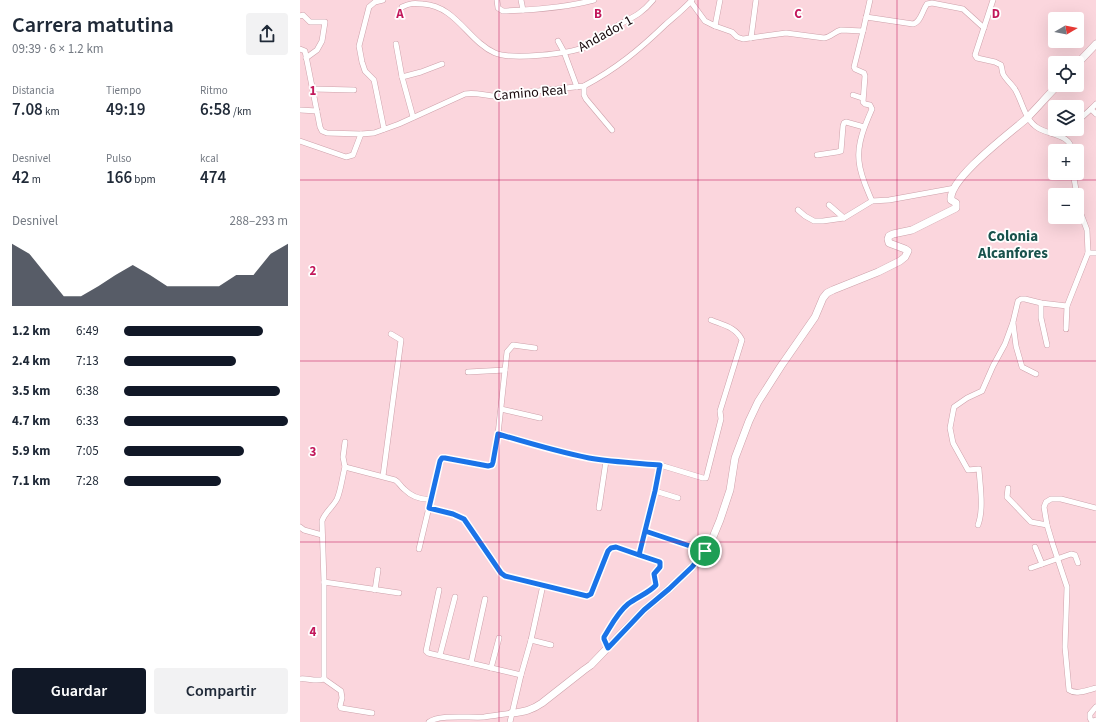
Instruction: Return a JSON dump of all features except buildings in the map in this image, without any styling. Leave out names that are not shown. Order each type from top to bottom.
[{"type":"street","points":[[383,0],[375,2],[369,7],[359,46],[365,71],[374,80],[384,130]]},
{"type":"street","points":[[497,0],[498,8],[503,11],[569,5],[594,0]]},
{"type":"street","points":[[521,0],[523,10]]},
{"type":"street","name":"Andador 1","points":[[402,7],[410,3],[433,5],[446,12],[486,48],[496,54],[539,56],[585,47],[613,28],[641,13],[653,0]]},
{"type":"street","points":[[715,26],[720,0]]},
{"type":"street","points":[[751,38],[756,0]]},
{"type":"street","points":[[870,0],[854,67],[855,69],[864,73],[865,76],[862,102],[870,105],[872,109],[864,127],[859,150],[861,172],[872,201]]},
{"type":"street","points":[[993,0],[975,55],[977,58],[1001,65],[1003,74],[1016,90],[1027,118],[1038,128],[1064,138],[1070,144]]},
{"type":"street","points":[[692,1],[706,21],[732,32],[737,37],[743,39],[786,33],[829,38],[837,31],[841,30],[863,31]]},
{"type":"street","name":"Camino Real","points":[[317,110],[322,132],[361,134],[374,133],[472,92],[493,96],[584,86],[596,80],[626,60],[692,1]]},
{"type":"street","points":[[866,17],[916,24],[927,4],[940,2],[963,9],[984,28]]},
{"type":"street","points":[[300,16],[303,15],[310,22],[325,22],[322,41],[317,50],[306,58]]},
{"type":"street","points":[[558,42],[564,52],[577,87]]},
{"type":"street","points":[[396,44],[402,78],[413,117]]},
{"type":"street","points":[[1094,46],[1096,55]]},
{"type":"street","points":[[1084,57],[1094,46]]},
{"type":"street","points":[[300,49],[305,51],[317,110],[300,110]]},
{"type":"street","points":[[402,78],[442,64]]},
{"type":"street","points":[[584,86],[584,95],[586,99],[612,130]]},
{"type":"street","points":[[313,89],[354,90]]},
{"type":"street","points":[[429,722],[440,718],[485,719],[529,710],[542,704],[596,662],[644,610],[692,567],[705,551],[720,520],[730,490],[735,458],[758,402],[815,317],[823,298],[827,293],[833,290],[878,272],[905,257],[908,251],[889,242],[889,236],[912,230],[956,208],[956,203],[951,200],[951,194],[966,172],[1027,118],[1051,92]]},
{"type":"street","points":[[852,95],[862,98]]},
{"type":"street","points":[[1084,115],[1096,104]]},
{"type":"street","points":[[1091,109],[1096,114]]},
{"type":"street","points":[[817,155],[840,151],[844,123],[846,122],[864,127]]},
{"type":"street","points":[[300,140],[346,158],[353,155],[361,134]]},
{"type":"street","points":[[798,210],[814,221],[823,221],[844,218],[872,201],[889,200],[955,188]]},
{"type":"street","points":[[829,205],[844,218]]},
{"type":"street","points":[[1066,329],[1067,306],[1088,253],[1087,230],[1084,222]]},
{"type":"street","points":[[1088,253],[1096,253]]},
{"type":"street","points":[[978,525],[981,519],[979,469],[968,470],[953,443],[950,428],[954,407],[967,398],[982,391],[1005,344],[1013,322],[1018,301],[1021,299],[1067,306]]},
{"type":"street","points":[[1041,303],[1041,318],[1047,345]]},
{"type":"street","points":[[498,434],[546,448],[589,458],[606,461],[660,465],[706,478],[722,419],[720,411],[742,340],[739,334],[733,329],[711,320]]},
{"type":"street","points":[[1013,322],[1016,346],[1022,367],[1036,374]]},
{"type":"street","points":[[383,476],[401,340],[391,334]]},
{"type":"street","points":[[419,549],[440,461],[442,458],[445,458],[488,466],[492,465],[498,434],[507,352],[513,345],[535,348]]},
{"type":"street","points":[[468,372],[505,370]]},
{"type":"street","points":[[501,409],[540,418]]},
{"type":"street","points":[[324,679],[324,582],[322,521],[338,497],[345,467],[343,457],[345,442]]},
{"type":"street","points":[[598,508],[606,461]]},
{"type":"street","points":[[639,555],[660,465]]},
{"type":"street","points":[[345,467],[383,476],[398,482],[410,494],[419,498],[431,499]]},
{"type":"street","points":[[1008,488],[1007,497],[1031,522],[1047,525]]},
{"type":"street","points":[[655,491],[678,498]]},
{"type":"street","points":[[1096,508],[1061,499],[1051,499],[1046,502],[1044,507],[1047,525],[1067,586],[1065,647],[1069,690],[1076,692],[1096,688]]},
{"type":"street","points":[[429,508],[453,514],[464,519],[501,573],[505,576],[587,596],[591,594],[608,551],[611,548],[616,547],[660,562],[660,567],[654,574],[656,585],[627,605],[619,614],[604,637],[608,648]]},
{"type":"street","points":[[300,527],[304,530],[322,535]]},
{"type":"street","points":[[645,531],[705,551]]},
{"type":"street","points":[[1035,547],[1042,564]]},
{"type":"street","points":[[1030,568],[1057,558],[1074,554],[1078,563]]},
{"type":"street","points":[[375,590],[378,570]]},
{"type":"street","points":[[324,582],[399,593]]},
{"type":"street","points":[[510,722],[531,640],[543,585]]},
{"type":"street","points":[[439,590],[426,651],[428,653],[521,675]]},
{"type":"street","points":[[440,655],[455,597]]},
{"type":"street","points":[[471,663],[485,599]]},
{"type":"street","points":[[491,668],[499,638]]},
{"type":"street","points":[[531,640],[551,645]]},
{"type":"street","points":[[300,679],[324,679],[341,691],[341,708],[372,713]]},
{"type":"street","points":[[1096,707],[1090,714],[1090,718],[1094,721],[1096,720]]},
{"type":"district","name":"Colonia Alcanfores","points":[[1013,244]]},
{"type":"route","points":[[705,551],[645,531],[639,555],[616,547],[611,548],[608,551],[591,594],[587,596],[505,576],[501,573],[464,519],[453,514],[429,508],[440,461],[442,458],[445,458],[488,466],[492,465],[498,434],[546,448],[589,458],[606,461],[660,465],[639,555],[660,562],[660,567],[654,574],[656,585],[627,605],[619,614],[604,637],[605,644],[608,648],[644,610],[684,575],[705,551]]}]
